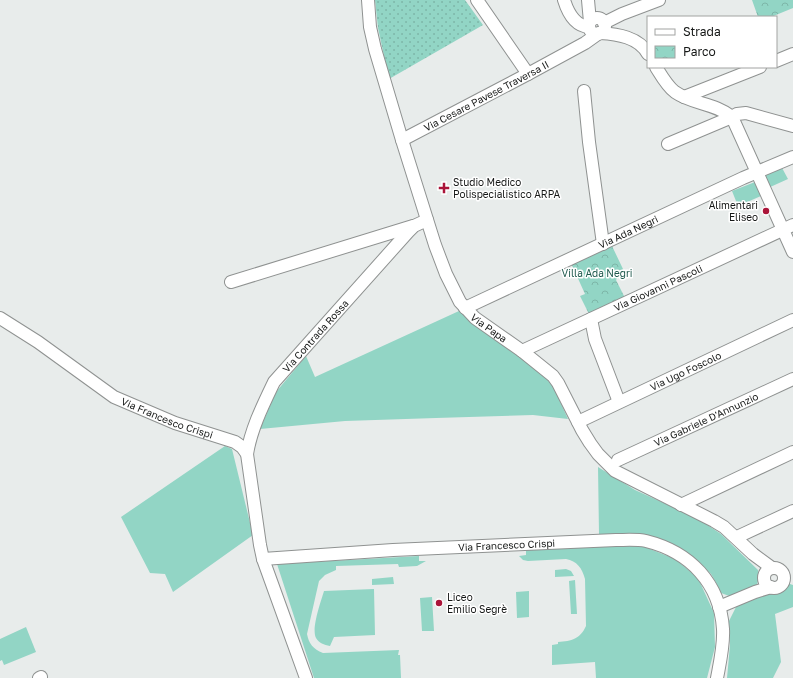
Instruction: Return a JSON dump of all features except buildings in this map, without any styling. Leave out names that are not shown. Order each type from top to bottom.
[{"type":"street","name":"Via Papa","points":[[368,0],[370,27],[375,49],[427,220],[446,274],[455,293],[465,308],[475,318],[522,351],[553,376],[590,443],[598,454],[615,471],[714,521],[737,538],[753,554],[768,577],[778,569],[788,576]]},
{"type":"street","points":[[477,0],[528,74]]},
{"type":"street","points":[[564,0],[570,15],[582,26],[595,28],[631,39],[641,45],[647,53]]},
{"type":"street","points":[[588,0],[595,28]]},
{"type":"street","points":[[595,28],[638,4],[659,0]]},
{"type":"street","name":"Via Cesare Pavese Traversa II","points":[[402,140],[570,51],[578,40],[595,28]]},
{"type":"street","points":[[777,61],[793,54]]},
{"type":"street","points":[[657,68],[672,89],[684,97],[711,105],[727,113],[732,118],[757,173],[788,227],[793,252]]},
{"type":"street","points":[[684,97],[757,68]]},
{"type":"street","points":[[584,91],[589,142],[603,244]]},
{"type":"street","points":[[668,144],[732,118],[737,114],[746,113],[793,126]]},
{"type":"street","name":"Via Ada Negri","points":[[465,308],[743,178],[793,157]]},
{"type":"street","name":"Via Contrada Rossa","points":[[231,282],[411,229],[427,220]]},
{"type":"street","name":"Via Giovanni Pascoli","points":[[522,351],[788,227]]},
{"type":"street","name":"Via Contrada Rossa","points":[[247,454],[250,439],[260,410],[274,382],[411,229]]},
{"type":"street","name":"Via Francesco Crispi","points":[[0,318],[38,342],[114,397],[175,423],[235,442],[242,446],[247,454]]},
{"type":"street","points":[[591,319],[595,339],[619,402]]},
{"type":"street","name":"Via Ugo Foscolo","points":[[578,422],[793,320]]},
{"type":"street","name":"Via Gabriele D'Annunzio","points":[[618,460],[793,379]]},
{"type":"street","points":[[681,504],[793,452]]},
{"type":"street","points":[[247,454],[263,559],[306,678]]},
{"type":"street","points":[[737,538],[793,511]]},
{"type":"street","name":"Via Francesco Crispi","points":[[263,559],[402,549],[610,540],[645,540],[670,549],[690,561],[714,592],[719,607],[723,631],[717,678]]},
{"type":"street","points":[[719,607],[755,592],[768,577],[778,587],[788,576]]},
{"type":"green space","points":[[375,0],[465,0],[483,25],[389,79],[378,28]]},
{"type":"green space","points":[[752,0],[793,0],[793,8],[773,16],[758,16]]},
{"type":"green space","points":[[781,166],[788,179],[768,188],[762,175]]},
{"type":"green space","points":[[755,182],[761,196],[738,206],[732,191]]},
{"type":"green space","name":"Villa Ada Negri","points":[[612,246],[623,269],[616,280],[625,298],[589,314],[580,296],[585,294],[571,263]]},
{"type":"green space","points":[[459,311],[533,364],[553,386],[568,419],[533,415],[436,418],[345,421],[260,429],[276,392],[306,356],[315,377]]},
{"type":"green space","points":[[225,446],[232,449],[253,535],[173,592],[165,574],[150,573],[121,517]]},
{"type":"green space","points":[[598,467],[635,490],[697,518],[721,534],[758,570],[759,579],[755,589],[732,597],[721,593],[711,574],[685,552],[663,540],[640,535],[599,534]]},
{"type":"green space","points":[[640,545],[675,559],[698,578],[714,613],[715,647],[707,678],[596,678],[595,662],[552,665],[552,645],[578,637],[586,626],[585,579],[576,563],[573,561],[566,559],[528,561],[523,560],[519,556],[526,555],[526,550]]},
{"type":"green space","points":[[419,556],[419,561],[426,561],[417,566],[399,567],[398,564],[336,566],[336,570],[325,575],[319,581],[307,634],[312,646],[323,653],[399,650],[398,655],[400,655],[401,678],[314,678],[277,564]]},
{"type":"green space","points":[[566,569],[571,571],[574,576],[555,577],[555,570]]},
{"type":"green space","points":[[393,577],[394,584],[372,585],[372,579]]},
{"type":"green space","points":[[575,580],[577,614],[571,614],[569,581]]},
{"type":"green space","points":[[787,583],[793,585],[793,607],[775,614],[781,662],[773,678],[727,678],[730,645],[729,621],[737,605],[780,588]]},
{"type":"green space","points":[[374,589],[375,635],[334,637],[330,646],[322,644],[317,640],[315,628],[324,591]]},
{"type":"green space","points":[[529,591],[529,617],[517,618],[516,592]]},
{"type":"green space","points":[[432,597],[434,631],[422,631],[420,598]]},
{"type":"green space","points":[[26,627],[36,652],[4,665],[2,660],[0,661],[0,639]]},
{"type":"place","name":"Studio Medico Polispecialistico ARPA","points":[[444,188]]},
{"type":"place","name":"Alimentari Eliseo","points":[[766,211]]},
{"type":"place","name":"Liceo Emilio Segrè","points":[[439,603]]}]
